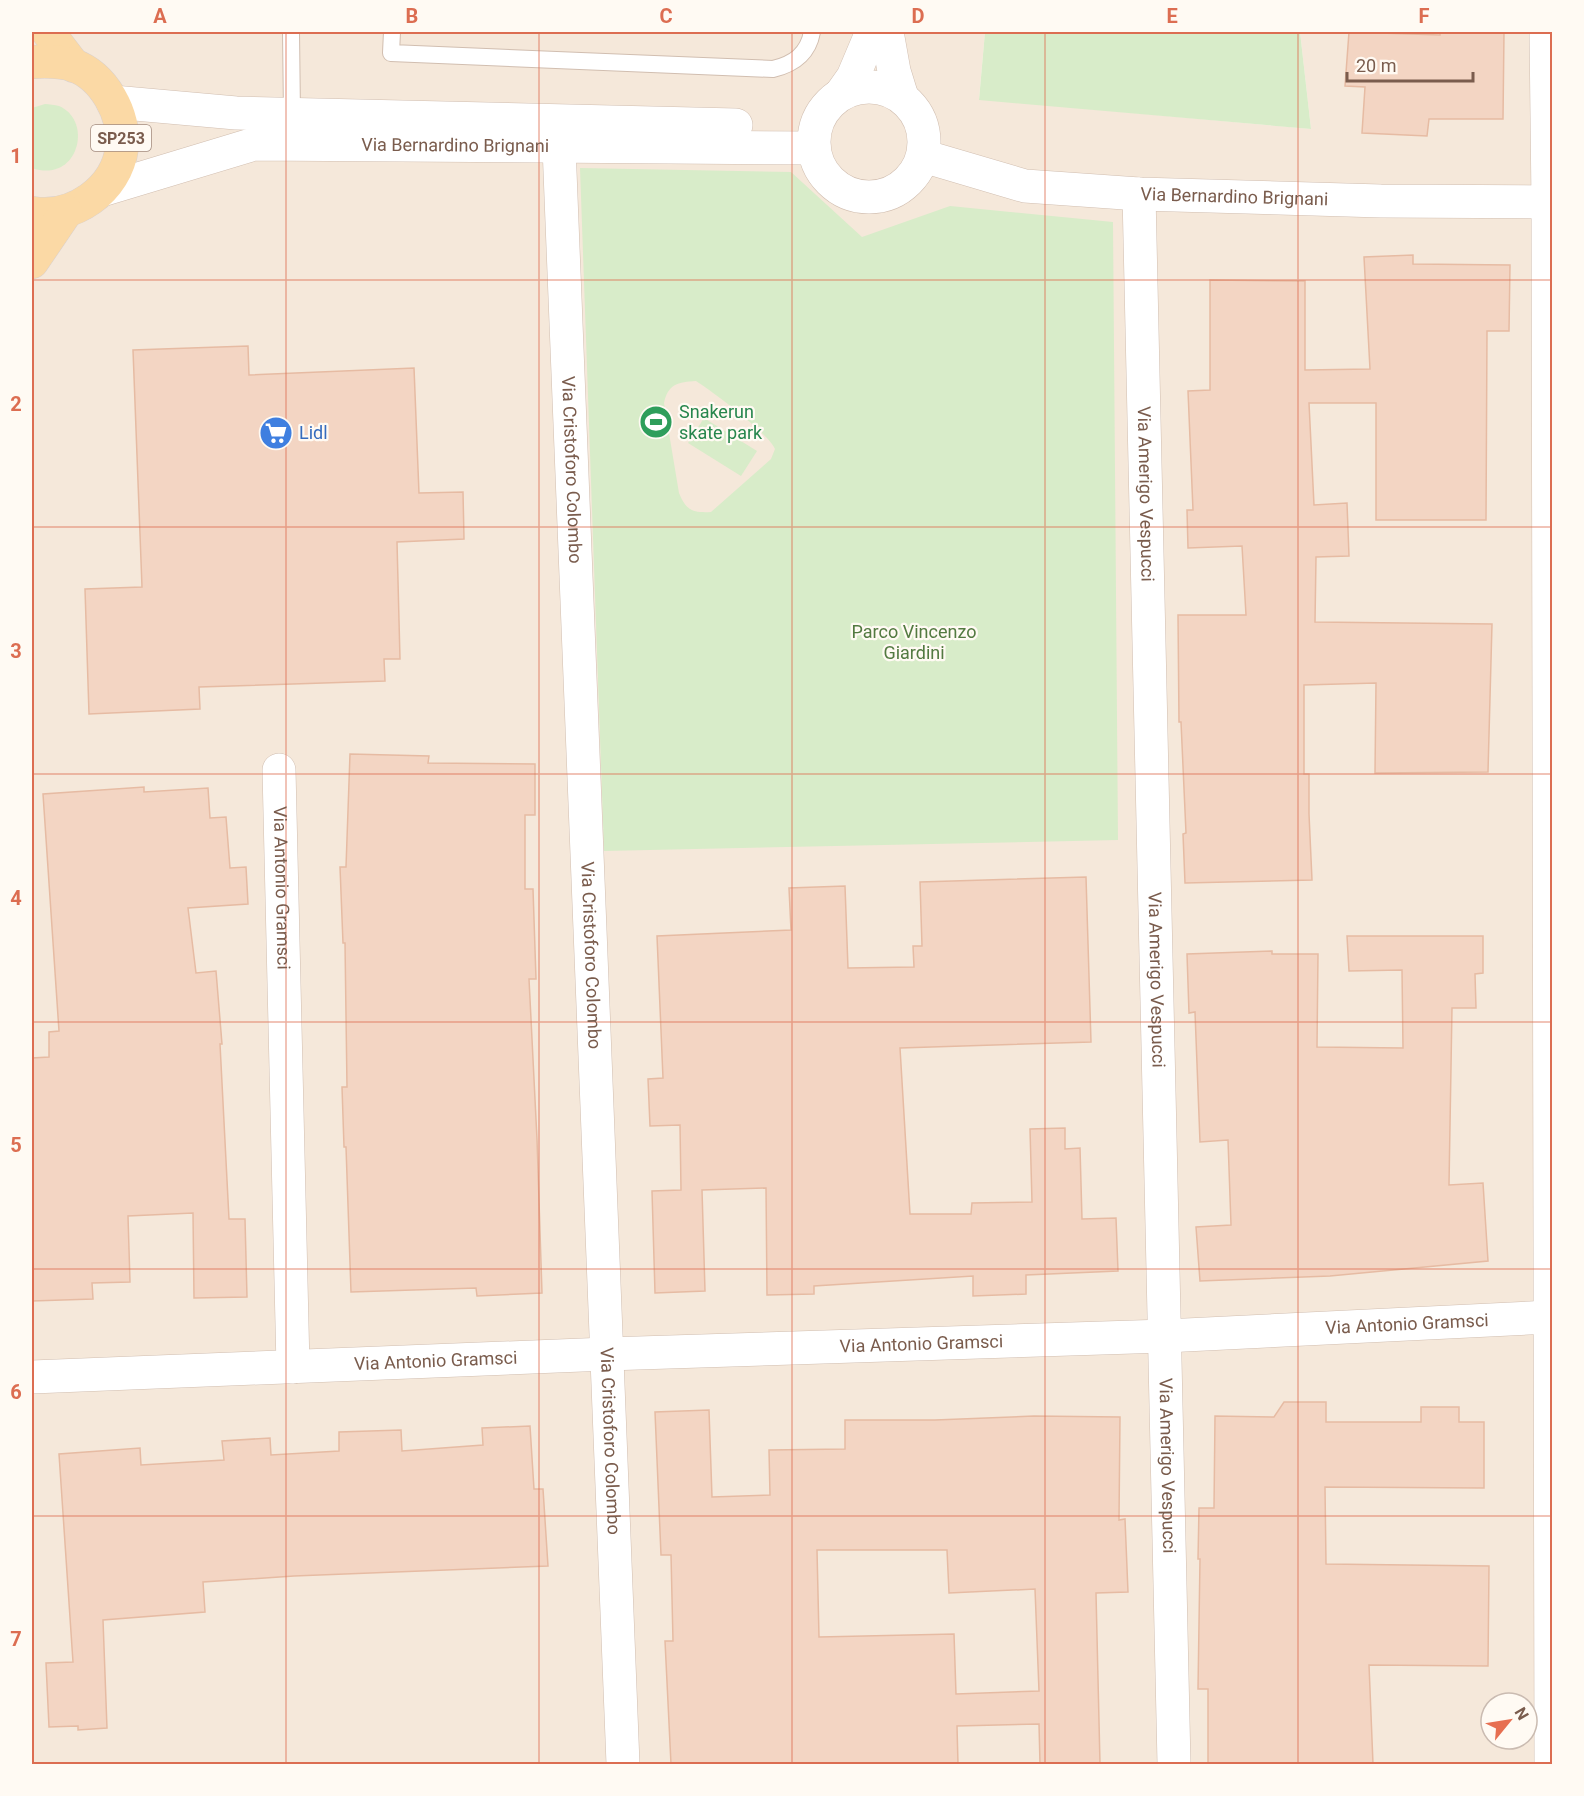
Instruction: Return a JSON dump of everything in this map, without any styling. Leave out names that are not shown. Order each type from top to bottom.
[{"type":"main road","name":"SP253","points":[[48,32],[74,66]]},
{"type":"main road","name":"SP253","points":[[32,62],[49,60],[74,66],[89,74],[103,87],[113,102],[121,124],[122,147],[115,170],[102,190],[86,203],[66,212],[44,215],[32,213]]},
{"type":"main road","name":"SP253","points":[[32,261],[66,212]]},
{"type":"street","points":[[841,94],[856,88],[872,87],[887,90],[902,97],[913,108],[922,123],[925,140],[923,156],[917,171],[908,183],[881,197],[850,195],[837,188],[826,177],[818,163],[815,138],[822,114],[853,77],[872,32]]},
{"type":"street","points":[[887,32],[894,71],[902,97]]},
{"type":"street","points":[[1546,32],[1550,202],[1551,1764]]},
{"type":"street","name":"Via Bernardino Brignani","points":[[113,102],[236,113],[815,138]]},
{"type":"street","name":"Via Bernardino Brignani","points":[[102,190],[254,144],[559,146],[815,138]]},
{"type":"street","name":"Via Cristoforo Colombo","points":[[559,146],[623,1764]]},
{"type":"street","name":"Via Bernardino Brignani","points":[[923,156],[1025,186],[1139,194],[1382,201],[1550,202]]},
{"type":"street","name":"Via Amerigo Vespucci","points":[[1139,194],[1174,1764]]},
{"type":"street","name":"Via Antonio Gramsci","points":[[279,770],[293,1367]]},
{"type":"street","name":"Via Antonio Gramsci","points":[[32,1377],[607,1354],[1165,1336],[1550,1317]]},
{"type":"lane","points":[[291,32],[292,115]]},
{"type":"lane","points":[[392,32],[391,53],[773,69],[787,65],[803,54],[811,40],[812,32]]},
{"type":"shaded area","points":[[32,32],[985,32],[979,99],[1311,129],[1300,32],[1552,32],[1552,1764],[32,1764]]},
{"type":"green space","points":[[985,32],[1300,32],[1311,129],[979,100]]},
{"type":"green space","points":[[45,104],[59,106],[70,114],[76,124],[78,136],[76,149],[70,159],[61,167],[48,171],[32,168],[32,108]]},
{"type":"green space","name":"Parco Vincenzo Giardini","points":[[580,168],[791,172],[862,237],[950,206],[1113,222],[1118,840],[604,851]],"holes":[[[696,381],[752,424],[775,449],[771,459],[711,512],[690,509],[679,493],[664,403],[668,392],[675,385]]]},
{"type":"green space","points":[[704,418],[757,451],[741,476],[688,443]]},
{"type":"building","points":[[1349,32],[1440,35],[1440,32],[1504,32],[1503,119],[1429,119],[1427,136],[1362,133],[1365,87],[1345,86]]},
{"type":"building","points":[[1413,255],[1413,264],[1510,265],[1509,331],[1487,331],[1486,520],[1376,520],[1376,403],[1309,403],[1314,505],[1347,503],[1349,556],[1316,557],[1315,622],[1492,624],[1488,772],[1375,773],[1376,683],[1304,685],[1304,774],[1309,774],[1312,880],[1185,883],[1183,834],[1186,833],[1181,722],[1179,722],[1178,615],[1246,615],[1242,546],[1188,548],[1187,510],[1193,510],[1188,391],[1210,390],[1210,280],[1305,281],[1305,370],[1370,369],[1364,257]]},
{"type":"building","points":[[248,346],[249,375],[414,368],[419,493],[463,492],[464,539],[397,542],[400,659],[384,659],[385,681],[199,687],[200,709],[89,714],[85,589],[142,587],[133,350]]},
{"type":"building","points":[[350,754],[429,756],[428,763],[535,764],[535,815],[525,815],[525,889],[533,889],[536,979],[529,979],[542,1293],[477,1296],[476,1288],[351,1292],[342,1087],[347,1087],[345,943],[343,943],[340,867],[346,867]]},
{"type":"building","points":[[144,787],[144,792],[208,788],[210,818],[226,817],[230,868],[246,867],[248,904],[188,908],[196,973],[216,971],[222,1044],[220,1044],[229,1219],[245,1219],[247,1297],[194,1298],[193,1213],[128,1216],[130,1282],[92,1283],[93,1299],[32,1301],[32,1058],[49,1057],[49,1032],[59,1031],[43,794]]},
{"type":"building","points":[[1086,877],[1091,1042],[900,1048],[910,1214],[971,1214],[972,1203],[1032,1202],[1030,1129],[1065,1128],[1065,1149],[1080,1148],[1082,1219],[1116,1218],[1118,1271],[1026,1275],[1026,1294],[973,1296],[973,1276],[814,1286],[814,1294],[767,1295],[766,1188],[702,1190],[705,1291],[655,1293],[652,1191],[681,1190],[680,1125],[650,1126],[648,1079],[663,1078],[657,936],[791,930],[789,888],[845,886],[848,968],[914,967],[913,946],[922,946],[920,882]]},
{"type":"building","points":[[1347,936],[1483,936],[1483,973],[1475,974],[1476,1008],[1452,1008],[1449,1185],[1483,1183],[1488,1261],[1330,1276],[1200,1281],[1196,1227],[1231,1225],[1228,1140],[1200,1142],[1195,1012],[1189,1013],[1187,954],[1272,951],[1272,954],[1318,954],[1317,1047],[1403,1048],[1402,970],[1349,971]]},
{"type":"building","points":[[1284,1402],[1326,1402],[1326,1422],[1421,1422],[1421,1407],[1459,1407],[1459,1422],[1484,1422],[1484,1488],[1325,1487],[1326,1564],[1489,1566],[1488,1666],[1369,1665],[1373,1764],[1208,1764],[1208,1689],[1198,1689],[1199,1508],[1214,1508],[1215,1416],[1274,1417]]},
{"type":"building","points":[[709,1410],[712,1497],[770,1495],[769,1450],[845,1449],[845,1420],[935,1420],[1034,1416],[1120,1417],[1119,1520],[1125,1519],[1128,1592],[1096,1593],[1100,1764],[1040,1764],[1039,1724],[957,1726],[958,1764],[671,1764],[665,1641],[673,1641],[671,1555],[661,1555],[655,1412]],"holes":[[[817,1550],[947,1550],[949,1593],[1035,1589],[1039,1691],[956,1694],[954,1634],[819,1637]]]},
{"type":"building","points":[[530,1426],[534,1489],[543,1489],[548,1566],[203,1582],[205,1612],[103,1620],[107,1728],[78,1730],[78,1726],[49,1727],[46,1663],[73,1662],[59,1454],[140,1448],[141,1465],[224,1460],[222,1441],[270,1438],[271,1455],[339,1451],[339,1432],[401,1430],[402,1451],[483,1445],[482,1428]]},
{"type":"place","name":"Snakerun skate park","points":[[656,422]]},
{"type":"place","name":"Lidl","points":[[276,433]]}]
